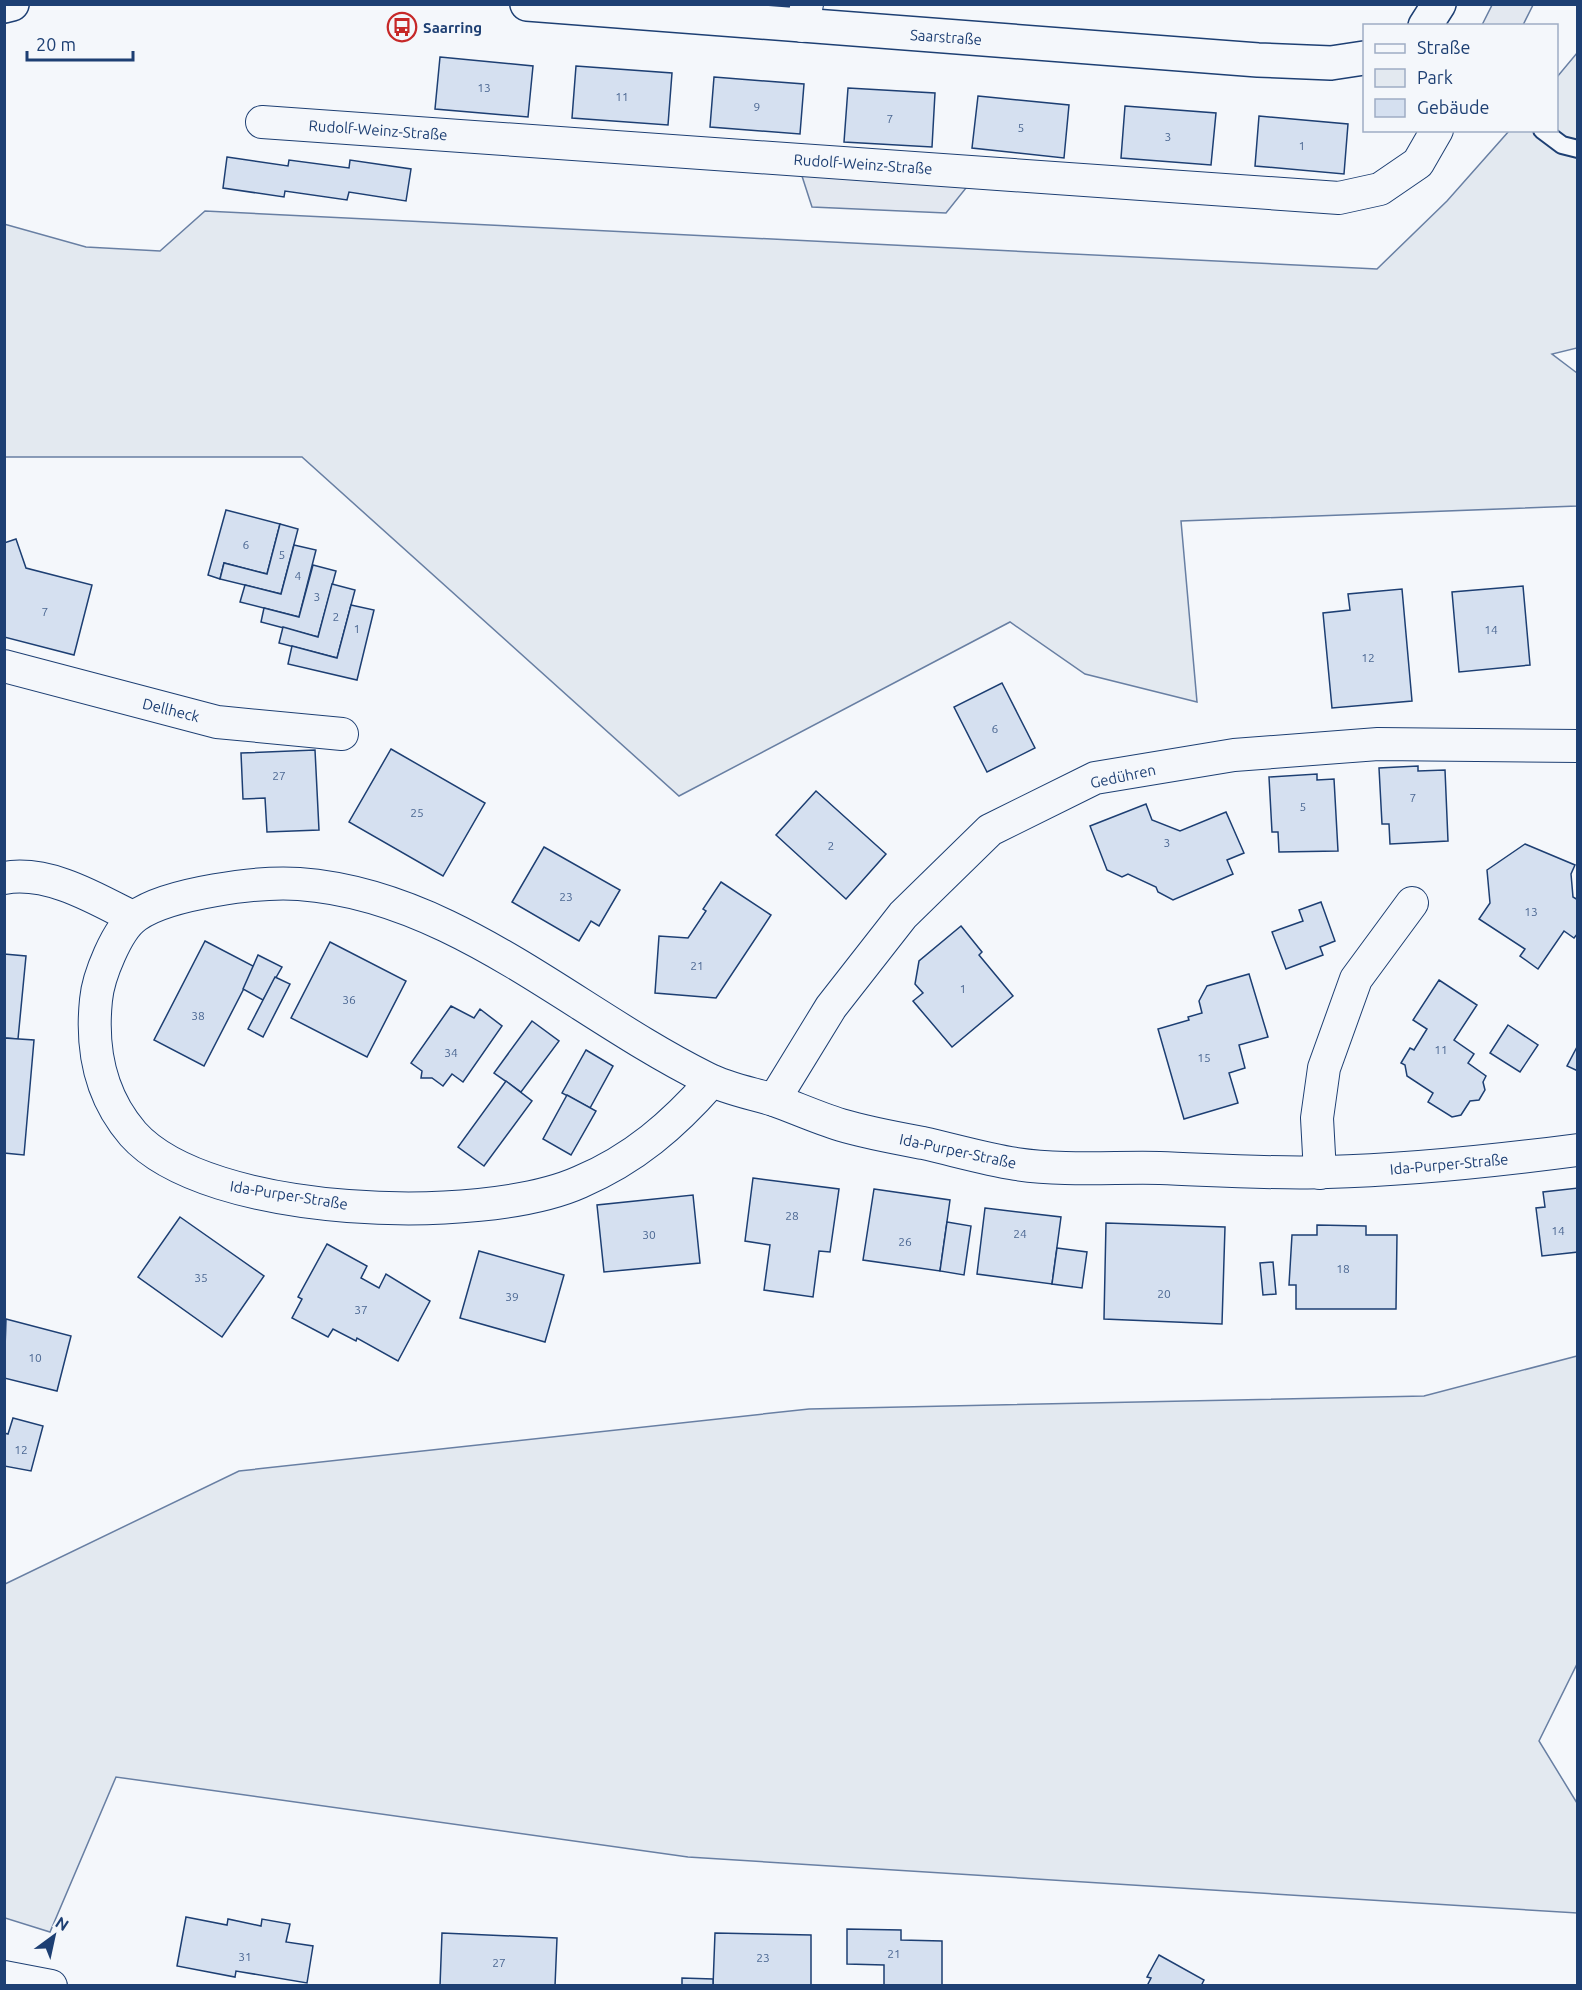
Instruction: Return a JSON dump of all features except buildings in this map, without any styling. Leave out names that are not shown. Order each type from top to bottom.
[{"type":"street","points":[[4,6],[12,4]]},
{"type":"street","name":"Saarstraße","points":[[527,4],[804,15],[1258,60],[1331,63],[1363,58]]},
{"type":"street","points":[[1426,24],[1439,4]]},
{"type":"street","name":"Rudolf-Weinz-Straße","points":[[262,122],[1339,198],[1380,189],[1418,162],[1436,132]]},
{"type":"street","name":"Dellheck","points":[[4,666],[217,722],[342,734]]},
{"type":"street","name":"Gedühren","points":[[774,1100],[831,1007],[903,915],[990,830],[1095,778],[1234,755],[1378,744],[1578,746]]},
{"type":"street","points":[[4,878],[17,875],[61,884],[132,917]]},
{"type":"street","name":"Ida-Purper-Straße","points":[[711,1082],[676,1122],[632,1156],[576,1185],[520,1201],[424,1210],[328,1204],[228,1186],[181,1169],[137,1138],[112,1105],[98,1068],[93,1028],[97,987],[111,952],[132,917],[167,902],[241,886],[297,884],[362,894],[422,915],[493,952],[711,1082],[774,1100],[843,1126],[1019,1165],[1320,1173],[1443,1167],[1578,1150]]},
{"type":"street","points":[[1320,1173],[1317,1118],[1324,1068],[1356,980],[1412,903]]},
{"type":"street","points":[[4,1977],[51,1986]]},
{"type":"lane","points":[[1545,132],[1562,145],[1578,149]]},
{"type":"green space","points":[[1577,53],[1577,348],[1552,354],[1577,373],[1577,506],[1181,521],[1197,702],[1085,674],[1010,622],[679,796],[302,457],[5,457],[4,224],[86,247],[160,251],[205,211],[1377,269],[1447,201],[1508,132],[1558,132],[1558,76]]},
{"type":"green space","points":[[1577,1356],[1577,1664],[1539,1741],[1577,1803],[1577,1913],[688,1857],[116,1777],[50,1932],[5,1918],[5,1584],[239,1471],[809,1409],[1424,1396]]},
{"type":"shaded area","points":[[1492,4],[1533,5],[1524,24],[1482,24]]},
{"type":"shaded area","points":[[801,173],[970,183],[946,213],[812,207]]},
{"type":"place","name":"Saarring","points":[[402,27]]}]
